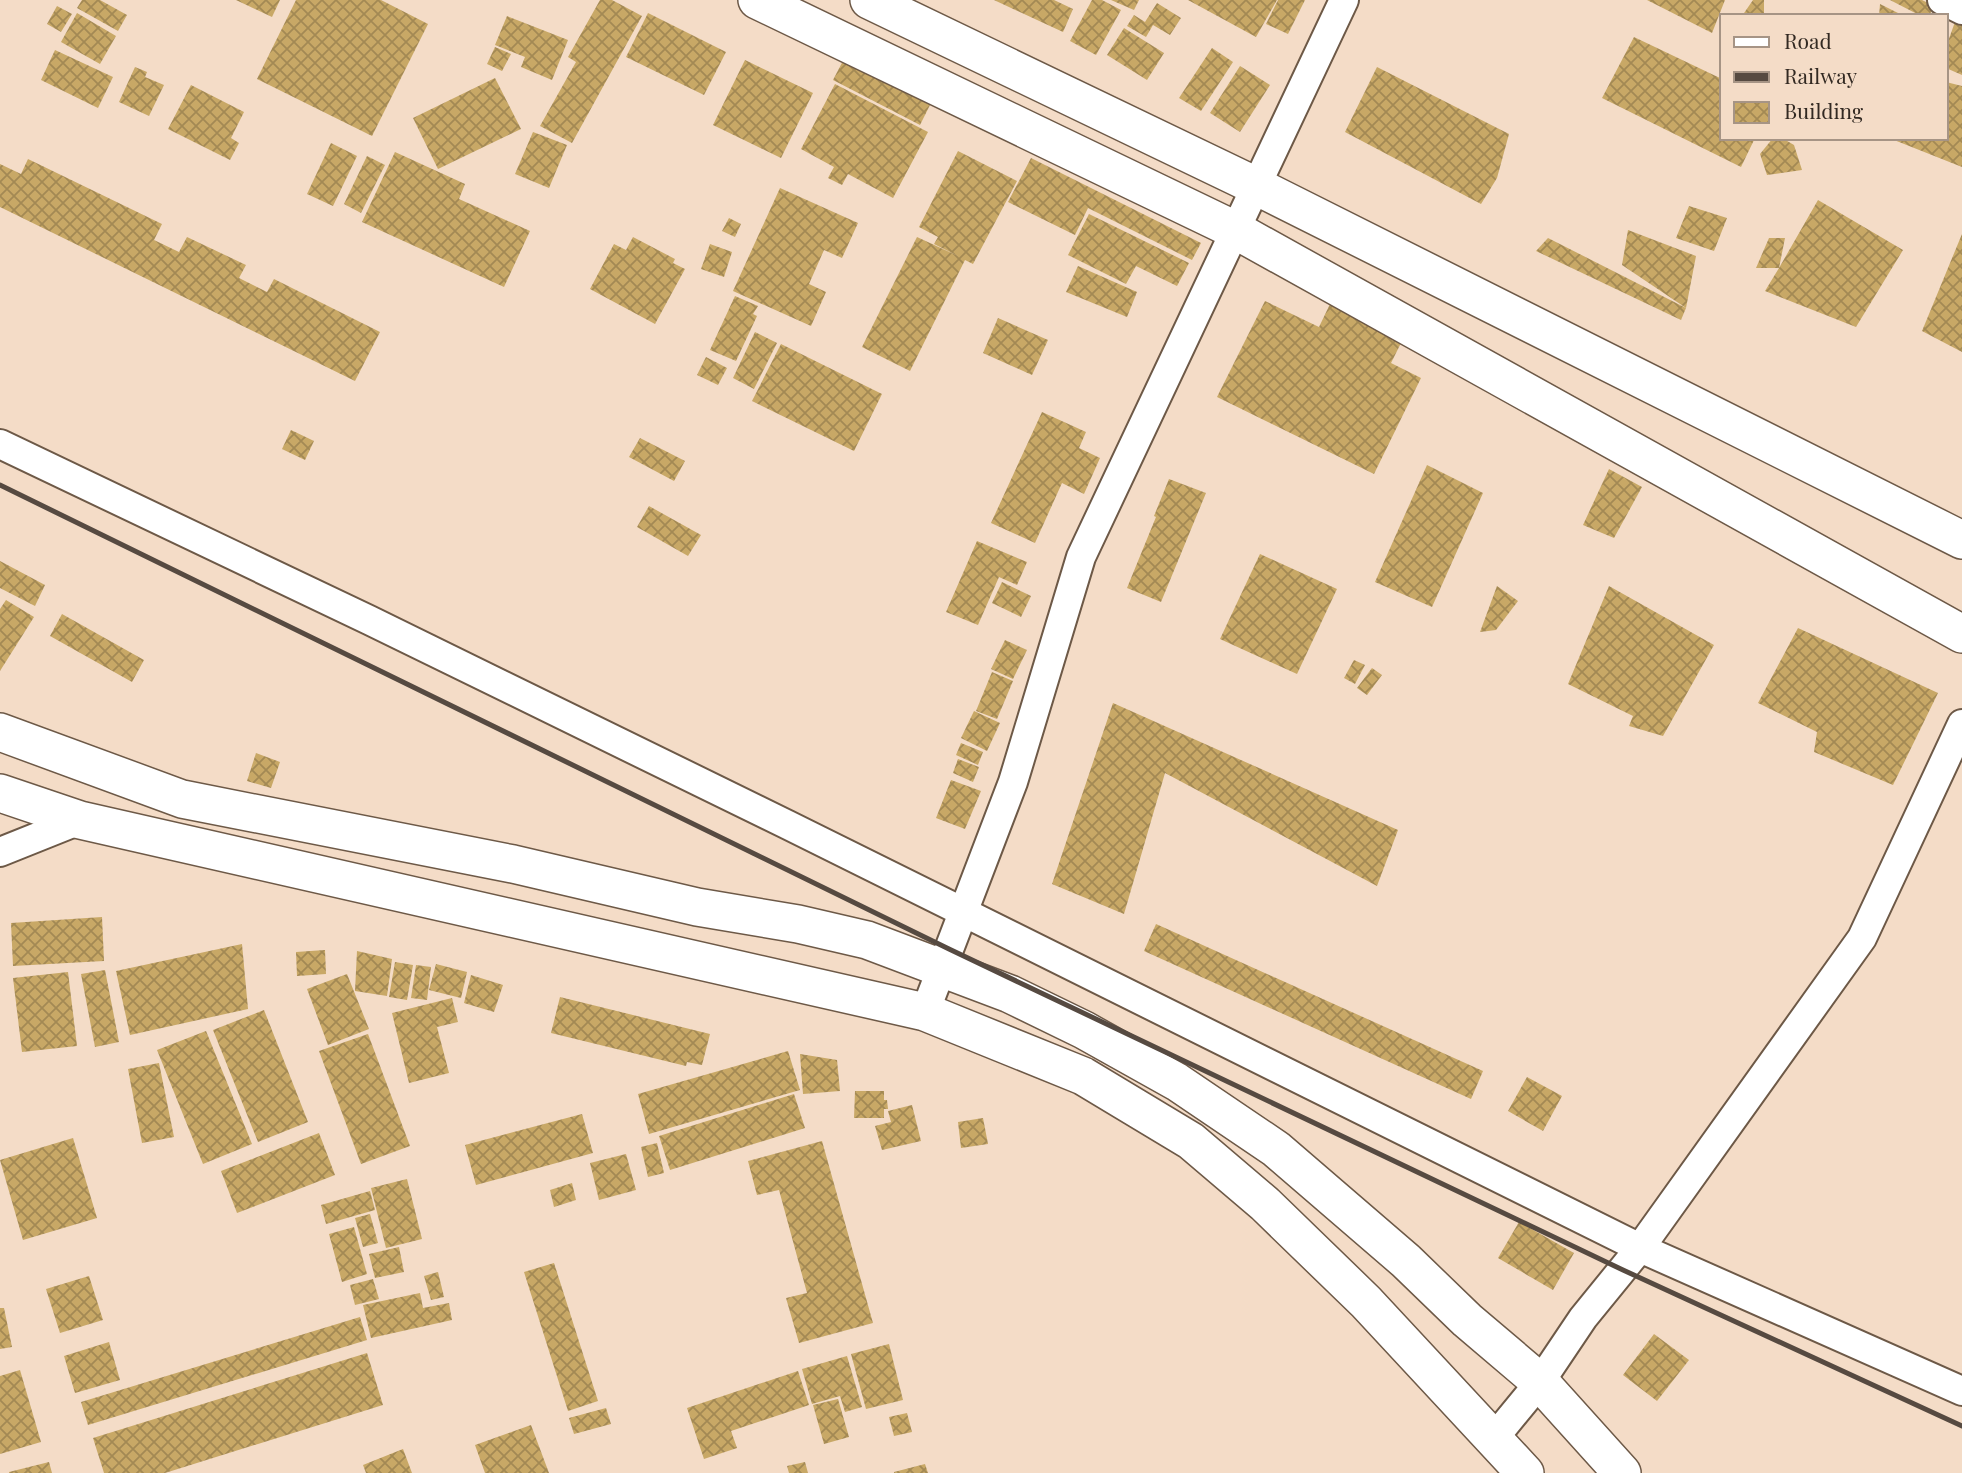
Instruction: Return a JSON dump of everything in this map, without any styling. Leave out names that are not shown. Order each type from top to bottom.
[{"type":"street","points":[[757,0],[1235,230],[1962,634]]},
{"type":"street","points":[[869,0],[1256,186],[1962,540]]},
{"type":"street","points":[[925,1013],[1013,782],[1081,557],[1344,0]]},
{"type":"street","points":[[1942,0],[1962,10]]},
{"type":"street","points":[[0,444],[381,625],[1640,1248],[1962,1391]]},
{"type":"street","points":[[1494,1438],[1540,1382],[1583,1318],[1640,1248],[1862,938],[1962,723]]},
{"type":"street","points":[[0,732],[183,799],[513,864],[697,907],[798,924],[867,940],[1010,995],[1084,1030],[1177,1082],[1265,1141],[1406,1261],[1467,1320],[1540,1382],[1612,1470]]},
{"type":"street","points":[[0,793],[80,820],[925,1013],[1083,1076],[1191,1141],[1265,1204],[1356,1293],[1525,1473]]},
{"type":"street","points":[[0,852],[80,820]]},
{"type":"building","points":[[82,0],[100,0],[127,15],[118,31],[77,8]]},
{"type":"building","points":[[236,0],[280,0],[272,17]]},
{"type":"building","points":[[296,0],[381,0],[428,24],[372,136],[257,79]]},
{"type":"building","points":[[600,0],[612,0],[642,16],[572,143],[540,126],[576,62],[568,57]]},
{"type":"building","points":[[994,0],[1054,0],[1073,9],[1063,32]]},
{"type":"building","points":[[1092,0],[1102,0],[1121,10],[1096,55],[1070,41]]},
{"type":"building","points":[[1111,0],[1139,0],[1134,10]]},
{"type":"building","points":[[1188,0],[1277,0],[1256,37]]},
{"type":"building","points":[[1278,0],[1305,0],[1288,34],[1266,24]]},
{"type":"building","points":[[1647,0],[1725,0],[1712,33]]},
{"type":"building","points":[[1753,0],[1764,0],[1764,14],[1743,14]]},
{"type":"building","points":[[1890,0],[1922,0],[1934,6],[1930,14],[1917,14]]},
{"type":"building","points":[[1157,3],[1181,18],[1170,35],[1153,25],[1146,37],[1127,26],[1134,15],[1145,22]]},
{"type":"building","points":[[1880,4],[1900,14],[1879,14]]},
{"type":"building","points":[[57,6],[72,14],[61,32],[47,24]]},
{"type":"building","points":[[1960,8],[1962,75],[1948,69],[1948,41]]},
{"type":"building","points":[[77,13],[116,36],[100,64],[61,42]]},
{"type":"building","points":[[648,13],[726,52],[704,95],[626,57]]},
{"type":"building","points":[[507,16],[568,40],[552,80],[521,67],[525,57],[495,45]]},
{"type":"building","points":[[1124,28],[1164,53],[1147,80],[1107,55]]},
{"type":"building","points":[[1634,37],[1720,78],[1720,140],[1754,140],[1741,167],[1602,98]]},
{"type":"building","points":[[495,47],[511,54],[502,71],[487,64]]},
{"type":"building","points":[[1212,48],[1233,62],[1201,111],[1179,98]]},
{"type":"building","points":[[55,50],[113,77],[98,108],[41,80]]},
{"type":"building","points":[[845,57],[932,101],[920,125],[833,80]]},
{"type":"building","points":[[745,60],[813,93],[781,158],[713,125]]},
{"type":"building","points":[[1240,66],[1270,85],[1240,132],[1210,113]]},
{"type":"building","points":[[135,67],[147,72],[145,77],[164,85],[149,116],[119,102]]},
{"type":"building","points":[[1377,67],[1509,134],[1497,178],[1481,204],[1345,132]]},
{"type":"building","points":[[495,78],[521,129],[438,169],[413,118]]},
{"type":"building","points":[[1948,82],[1962,86],[1962,167],[1894,140],[1948,140]]},
{"type":"building","points":[[835,84],[928,132],[893,198],[848,174],[842,185],[828,178],[834,167],[801,149]]},
{"type":"building","points":[[191,85],[244,112],[231,138],[239,143],[230,160],[168,129]]},
{"type":"building","points":[[533,132],[567,145],[549,188],[515,174]]},
{"type":"building","points":[[1771,140],[1785,140],[1794,145],[1802,170],[1767,175],[1760,154]]},
{"type":"building","points":[[331,143],[357,156],[333,206],[307,194]]},
{"type":"building","points":[[958,151],[1017,181],[973,264],[965,260],[910,371],[862,347],[917,237],[958,256],[934,244],[938,237],[919,227]]},
{"type":"building","points":[[395,152],[465,184],[459,199],[530,231],[504,287],[362,222]]},
{"type":"building","points":[[367,156],[385,165],[361,213],[344,204]]},
{"type":"building","points":[[1031,158],[1201,243],[1192,260],[1088,208],[1075,235],[1008,202]]},
{"type":"building","points":[[28,159],[162,224],[154,240],[179,252],[187,237],[246,265],[239,278],[267,292],[274,279],[380,332],[355,381],[0,207],[0,164],[21,174]]},
{"type":"building","points":[[780,188],[858,223],[842,258],[824,250],[809,284],[826,292],[811,326],[733,291]]},
{"type":"building","points":[[1818,200],[1903,250],[1856,327],[1765,291]]},
{"type":"building","points":[[1689,206],[1727,218],[1714,251],[1676,238]]},
{"type":"building","points":[[1089,214],[1189,263],[1177,286],[1136,266],[1126,284],[1068,255]]},
{"type":"building","points":[[729,218],[741,224],[735,237],[722,231]]},
{"type":"building","points":[[1628,230],[1696,256],[1686,308],[1622,265]]},
{"type":"building","points":[[1962,234],[1962,352],[1922,331]]},
{"type":"building","points":[[633,237],[675,259],[673,263],[685,269],[655,324],[590,289],[614,244],[626,250]]},
{"type":"building","points":[[1548,238],[1686,308],[1681,320],[1536,251]]},
{"type":"building","points":[[1769,238],[1785,238],[1779,268],[1756,268]]},
{"type":"building","points":[[710,244],[732,252],[724,277],[701,269]]},
{"type":"building","points":[[1078,266],[1137,292],[1127,317],[1066,292]]},
{"type":"building","points":[[735,296],[758,306],[753,314],[757,316],[736,361],[710,350]]},
{"type":"building","points":[[1265,301],[1319,327],[1330,304],[1403,339],[1391,363],[1421,378],[1374,474],[1217,397]]},
{"type":"building","points":[[998,318],[1048,340],[1032,375],[983,353]]},
{"type":"building","points":[[755,332],[777,343],[754,389],[733,378]]},
{"type":"building","points":[[781,344],[882,394],[854,451],[752,401]]},
{"type":"building","points":[[706,357],[727,368],[718,385],[697,375]]},
{"type":"building","points":[[1042,412],[1086,432],[1079,448],[1100,458],[1084,494],[1062,483],[1035,543],[991,523]]},
{"type":"building","points":[[291,430],[314,441],[305,460],[282,449]]},
{"type":"building","points":[[640,438],[685,461],[674,481],[629,457]]},
{"type":"building","points":[[1427,465],[1483,493],[1432,607],[1375,582]]},
{"type":"building","points":[[1609,469],[1642,487],[1614,538],[1583,525]]},
{"type":"building","points":[[1169,479],[1206,493],[1161,602],[1127,588]]},
{"type":"building","points":[[649,506],[701,535],[688,556],[637,527]]},
{"type":"building","points":[[977,541],[1027,562],[1017,585],[999,577],[978,625],[946,612]]},
{"type":"building","points":[[1260,554],[1337,589],[1297,674],[1220,639]]},
{"type":"building","points":[[0,561],[45,585],[35,606],[0,588]]},
{"type":"building","points":[[1002,582],[1031,596],[1021,617],[992,603]]},
{"type":"building","points":[[1497,586],[1518,601],[1496,630],[1480,632]]},
{"type":"building","points":[[1609,586],[1714,645],[1663,736],[1629,726],[1633,716],[1568,684]]},
{"type":"building","points":[[6,600],[34,617],[0,671],[0,609]]},
{"type":"building","points":[[62,614],[144,660],[132,682],[50,636]]},
{"type":"building","points":[[1798,628],[1938,693],[1893,785],[1814,752],[1817,732],[1758,703]]},
{"type":"building","points":[[1005,640],[1027,650],[1013,679],[991,669]]},
{"type":"building","points":[[1354,660],[1365,665],[1355,684],[1344,678]]},
{"type":"building","points":[[1372,668],[1382,675],[1367,695],[1357,688]]},
{"type":"building","points":[[992,672],[1013,681],[997,719],[976,711]]},
{"type":"building","points":[[1113,703],[1398,830],[1377,886],[1165,773],[1124,914],[1052,884]]},
{"type":"building","points":[[974,711],[1000,723],[987,751],[961,738]]},
{"type":"building","points":[[961,743],[983,752],[978,765],[956,755]]},
{"type":"building","points":[[256,753],[280,762],[271,788],[247,781]]},
{"type":"building","points":[[958,759],[979,767],[973,782],[953,773]]},
{"type":"building","points":[[951,780],[981,791],[965,829],[936,818]]},
{"type":"building","points":[[102,917],[104,961],[13,966],[11,923]]},
{"type":"building","points":[[1156,924],[1483,1071],[1471,1099],[1144,951]]},
{"type":"building","points":[[242,944],[248,1009],[130,1035],[116,971]]},
{"type":"building","points":[[325,950],[326,974],[297,976],[296,952]]},
{"type":"building","points":[[357,951],[392,959],[387,996],[355,991]]},
{"type":"building","points":[[395,962],[413,965],[407,1000],[389,997]]},
{"type":"building","points":[[436,964],[467,972],[461,998],[429,990]]},
{"type":"building","points":[[416,965],[431,967],[427,1000],[411,998]]},
{"type":"building","points":[[105,970],[119,1042],[95,1047],[81,974]]},
{"type":"building","points":[[68,972],[77,1046],[22,1052],[13,978]]},
{"type":"building","points":[[347,974],[369,1029],[328,1045],[307,989]]},
{"type":"building","points":[[471,975],[503,985],[494,1012],[464,1003]]},
{"type":"building","points":[[560,997],[710,1034],[702,1065],[687,1062],[686,1066],[551,1033]]},
{"type":"building","points":[[452,998],[458,1022],[437,1027],[449,1073],[409,1083],[392,1013]]},
{"type":"building","points":[[264,1010],[308,1122],[258,1142],[213,1030]]},
{"type":"building","points":[[206,1031],[252,1144],[203,1164],[157,1050]]},
{"type":"building","points":[[368,1034],[410,1146],[361,1164],[319,1051]]},
{"type":"building","points":[[788,1051],[800,1090],[649,1134],[638,1094]]},
{"type":"building","points":[[800,1054],[837,1060],[840,1091],[803,1094]]},
{"type":"building","points":[[159,1063],[174,1137],[142,1143],[128,1069]]},
{"type":"building","points":[[1527,1077],[1562,1096],[1543,1131],[1508,1111]]},
{"type":"building","points":[[855,1091],[884,1091],[888,1109],[884,1109],[884,1118],[854,1118]]},
{"type":"building","points":[[794,1094],[805,1128],[670,1170],[659,1136]]},
{"type":"building","points":[[912,1105],[921,1141],[882,1150],[875,1126],[891,1122],[888,1111]]},
{"type":"building","points":[[582,1114],[593,1153],[476,1185],[465,1145]]},
{"type":"building","points":[[983,1118],[988,1144],[961,1148],[958,1122]]},
{"type":"building","points":[[319,1133],[335,1175],[237,1213],[221,1171]]},
{"type":"building","points":[[73,1138],[97,1218],[23,1240],[0,1160]]},
{"type":"building","points":[[822,1141],[873,1323],[799,1343],[786,1298],[807,1293],[779,1190],[757,1195],[748,1161]]},
{"type":"building","points":[[657,1143],[664,1173],[648,1177],[641,1147]]},
{"type":"building","points":[[626,1154],[636,1190],[599,1200],[590,1163]]},
{"type":"building","points":[[407,1179],[422,1239],[386,1248],[371,1188]]},
{"type":"building","points":[[572,1183],[576,1200],[554,1207],[550,1190]]},
{"type":"building","points":[[370,1191],[375,1210],[326,1224],[321,1205]]},
{"type":"building","points":[[370,1214],[378,1243],[363,1247],[355,1218]]},
{"type":"building","points":[[1519,1222],[1574,1253],[1553,1290],[1498,1258]]},
{"type":"building","points":[[354,1227],[367,1274],[342,1282],[329,1234]]},
{"type":"building","points":[[399,1247],[404,1272],[375,1278],[369,1254]]},
{"type":"building","points":[[554,1263],[598,1401],[568,1411],[524,1272]]},
{"type":"building","points":[[438,1272],[444,1297],[431,1300],[424,1276]]},
{"type":"building","points":[[89,1276],[103,1320],[60,1333],[46,1289]]},
{"type":"building","points":[[373,1279],[379,1299],[355,1305],[350,1285]]},
{"type":"building","points":[[420,1293],[423,1308],[449,1303],[452,1320],[371,1338],[363,1305]]},
{"type":"building","points":[[0,1308],[4,1308],[12,1347],[0,1349]]},
{"type":"building","points":[[360,1317],[367,1340],[88,1425],[81,1402]]},
{"type":"building","points":[[1654,1334],[1689,1360],[1657,1401],[1623,1375]]},
{"type":"building","points":[[109,1342],[120,1380],[75,1393],[64,1356]]},
{"type":"building","points":[[889,1344],[903,1400],[866,1409],[851,1354]]},
{"type":"building","points":[[367,1353],[383,1405],[165,1473],[104,1473],[93,1438]]},
{"type":"building","points":[[847,1356],[862,1407],[845,1412],[840,1396],[812,1404],[802,1369]]},
{"type":"building","points":[[20,1370],[41,1442],[0,1454],[0,1376]]},
{"type":"building","points":[[798,1371],[809,1405],[731,1431],[737,1448],[704,1459],[687,1408]]},
{"type":"building","points":[[838,1399],[849,1437],[824,1444],[813,1405]]},
{"type":"building","points":[[606,1408],[611,1424],[574,1434],[569,1418]]},
{"type":"building","points":[[907,1413],[912,1432],[894,1436],[889,1417]]},
{"type":"building","points":[[531,1425],[549,1473],[485,1473],[475,1445]]},
{"type":"building","points":[[403,1449],[412,1473],[366,1473],[363,1465]]},
{"type":"building","points":[[49,1462],[52,1473],[9,1473],[9,1472]]},
{"type":"building","points":[[805,1462],[808,1473],[789,1473],[787,1466]]},
{"type":"building","points":[[925,1464],[928,1473],[894,1473],[894,1472]]},
{"type":"railway","points":[[0,485],[949,949],[1623,1270],[1962,1426]]}]
